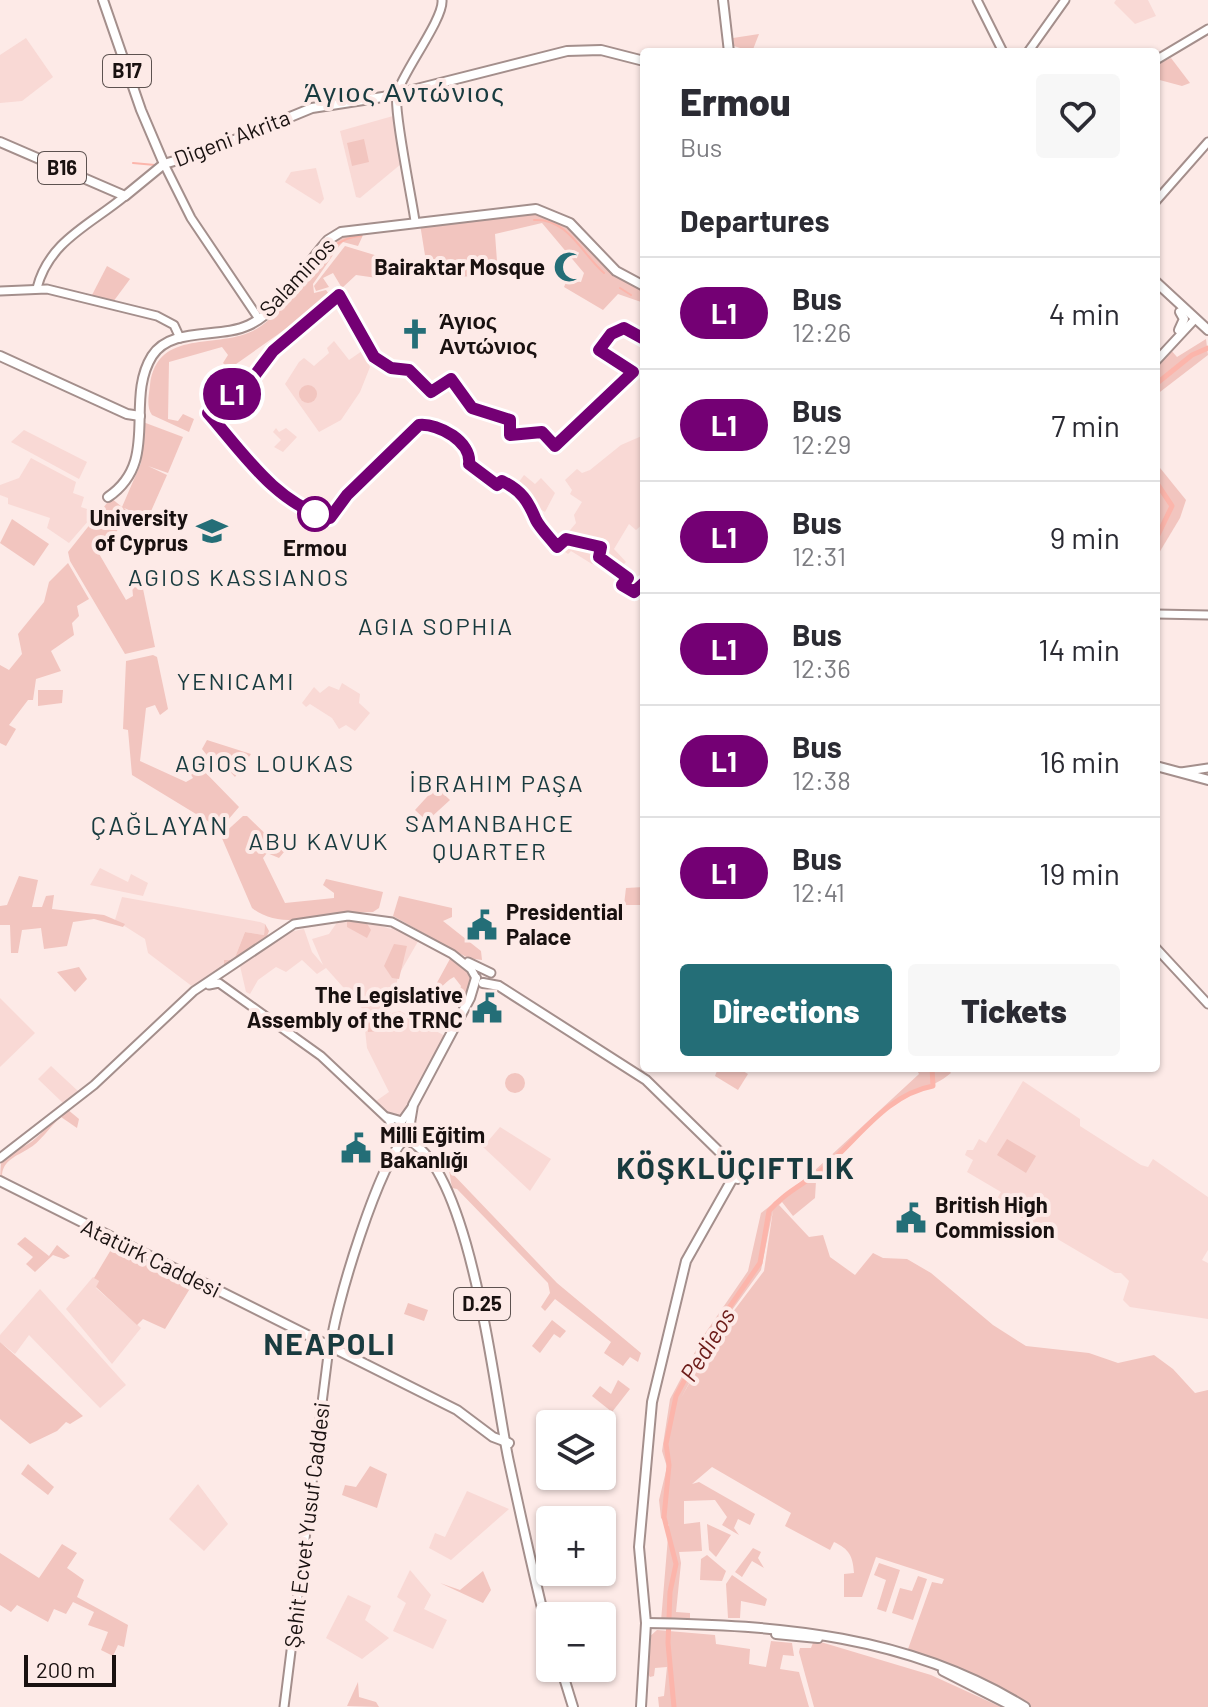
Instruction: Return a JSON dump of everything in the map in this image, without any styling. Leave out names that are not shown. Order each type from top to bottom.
[{"type":"main road","name":"B17","points":[[103,0],[141,110],[164,164]]},
{"type":"main road","points":[[415,221],[403,137],[396,113],[397,93],[414,56],[442,14],[442,0]]},
{"type":"main road","points":[[723,0],[729,48]]},
{"type":"main road","points":[[977,0],[1001,48]]},
{"type":"main road","points":[[1032,48],[1065,0]]},
{"type":"main road","points":[[1160,58],[1208,29]]},
{"type":"main road","name":"Digeni Akrita","points":[[125,196],[164,164],[205,152],[312,108],[397,93],[567,51],[601,50],[640,62]]},
{"type":"main road","name":"B16","points":[[0,142],[125,196]]},
{"type":"main road","points":[[1160,196],[1208,142]]},
{"type":"main road","points":[[170,174],[177,160]]},
{"type":"main road","points":[[164,164],[189,214],[259,319]]},
{"type":"main road","points":[[34,288],[57,247],[125,196]]},
{"type":"main road","name":"Salaminos","points":[[178,338],[233,331],[259,319],[335,235],[363,227],[511,209],[545,211],[570,223],[613,269],[640,284]]},
{"type":"main road","points":[[39,277],[47,289]]},
{"type":"main road","points":[[1160,286],[1192,320]]},
{"type":"main road","points":[[0,291],[47,289],[167,320],[178,338],[161,347],[151,357],[134,466],[124,483],[108,497]]},
{"type":"main road","points":[[1160,293],[1208,333]]},
{"type":"main road","points":[[1160,353],[1184,320],[1180,312]]},
{"type":"main road","points":[[1179,330],[1192,320]]},
{"type":"main road","points":[[1160,354],[1192,320]]},
{"type":"main road","points":[[0,356],[127,414],[140,416]]},
{"type":"main road","points":[[1160,614],[1208,615]]},
{"type":"main road","points":[[1160,767],[1207,775]]},
{"type":"main road","points":[[2,1157],[121,1060],[194,991],[294,924],[348,916],[381,919],[415,932],[469,966],[480,981],[493,983],[510,992],[646,1080],[727,1158],[736,1175],[693,1247],[678,1287],[652,1402],[639,1547],[645,1607],[643,1707]]},
{"type":"main road","points":[[1160,952],[1208,1004]]},
{"type":"main road","points":[[452,954],[491,973],[510,992]]},
{"type":"main road","points":[[230,968],[224,979],[235,992]]},
{"type":"main road","points":[[380,1111],[400,1121],[413,1105],[480,981],[491,973]]},
{"type":"main road","name":"D.25","points":[[175,1009],[210,984],[219,983],[235,992],[321,1056],[380,1111],[394,1131],[418,1147],[435,1168],[448,1195]]},
{"type":"main road","points":[[411,1126],[413,1105]]},
{"type":"main road","name":"D.25","points":[[411,1126],[416,1141],[441,1171],[479,1292],[508,1458],[541,1602]]},
{"type":"main road","name":"Şehit Ecvet Yusuf Caddesi","points":[[284,1707],[330,1348],[365,1221],[392,1154],[409,1135],[411,1126]]},
{"type":"main road","name":"Şehit Ecvet Yusuf Caddesi","points":[[392,1154],[394,1131]]},
{"type":"main road","name":"Atatürk Caddesi","points":[[0,1183],[457,1410],[493,1435],[506,1439]]},
{"type":"main road","points":[[493,1435],[508,1458]]},
{"type":"main road","name":"D.25","points":[[506,1439],[544,1602]]},
{"type":"main road","points":[[644,1594],[645,1624]]},
{"type":"main road","points":[[645,1607],[661,1625]]},
{"type":"main road","points":[[645,1624],[790,1634],[866,1646],[939,1669],[1014,1707]]},
{"type":"main road","points":[[645,1643],[649,1632],[661,1625]]},
{"type":"main road","points":[[675,1626],[790,1629],[868,1641],[955,1670],[1025,1707]]},
{"type":"main road","points":[[563,1682],[571,1707]]},
{"type":"shaded area","points":[[1116,0],[1148,0],[1156,16],[1135,24],[1114,3]]},
{"type":"shaded area","points":[[759,34],[754,48],[734,46],[733,38]]},
{"type":"shaded area","points":[[26,38],[53,77],[22,101],[0,103],[0,55]]},
{"type":"shaded area","points":[[1171,58],[1190,83],[1182,86],[1160,80],[1160,62]]},
{"type":"shaded area","points":[[393,116],[404,158],[401,164],[360,198],[356,197],[340,131]]},
{"type":"shaded area","points":[[364,139],[369,162],[352,166],[347,143]]},
{"type":"shaded area","points":[[316,168],[324,199],[320,204],[285,182],[291,172]]},
{"type":"shaded area","points":[[533,212],[570,226],[614,276],[640,287],[640,302],[618,294],[603,310],[564,287],[567,280],[581,282],[584,273],[542,223],[495,234],[498,275],[433,278],[428,274],[420,224]]},
{"type":"shaded area","points":[[364,233],[358,246],[343,242],[340,245],[313,284],[314,293],[326,290],[331,297],[229,369],[223,363],[228,355],[222,347],[169,362],[168,419],[178,421],[183,414],[194,419],[189,432],[152,415],[148,405],[150,385],[156,366],[165,354],[194,343],[246,334],[261,326],[289,299],[329,245],[344,236]]},
{"type":"shaded area","points":[[345,246],[391,260],[393,264],[384,268],[384,279],[356,275],[342,288],[333,273],[323,278],[329,287],[316,291],[314,286]]},
{"type":"shaded area","points":[[107,266],[130,279],[113,302],[92,295]]},
{"type":"shaded area","points":[[1206,339],[1208,355],[1160,392],[1160,361],[1170,349],[1177,357]]},
{"type":"shaded area","points":[[334,341],[349,360],[362,351],[370,367],[360,392],[341,420],[319,432],[285,384],[299,362],[304,358],[314,366],[329,353],[327,348]]},
{"type":"shaded area","points":[[304,385],[312,385],[317,394],[315,401],[304,403],[299,398],[299,390]]},
{"type":"shaded area","points":[[143,422],[183,437],[168,473],[148,466],[167,475],[148,518],[124,508],[131,515],[98,552],[126,600],[133,596],[132,585],[142,584],[155,647],[125,654],[70,561],[68,552],[111,498],[122,507],[141,463]]},
{"type":"shaded area","points":[[276,428],[279,432],[286,428],[297,437],[283,452],[274,447],[281,440],[273,432]]},
{"type":"shaded area","points":[[24,430],[87,462],[79,479],[11,442]]},
{"type":"shaded area","points":[[640,437],[640,526],[636,530],[629,524],[614,549],[626,562],[618,570],[592,564],[557,546],[576,523],[574,515],[582,502],[570,494],[572,490],[565,480],[577,469],[582,473],[590,470],[621,445]]},
{"type":"shaded area","points":[[31,458],[76,482],[73,493],[84,497],[81,507],[96,512],[69,543],[47,528],[50,518],[8,504],[8,498],[0,495],[0,485],[19,478]]},
{"type":"shaded area","points":[[1160,468],[1186,500],[1180,518],[1160,551]]},
{"type":"shaded area","points":[[524,475],[535,484],[541,478],[555,493],[545,512],[531,504],[516,486]]},
{"type":"shaded area","points":[[12,519],[49,544],[34,566],[0,543]]},
{"type":"shaded area","points":[[68,563],[89,599],[77,606],[79,616],[72,623],[74,635],[51,651],[61,671],[36,679],[33,700],[28,700],[9,725],[16,729],[6,746],[0,743],[0,665],[9,670],[22,654],[18,634],[44,602],[49,582]]},
{"type":"shaded area","points":[[153,655],[157,657],[168,709],[160,715],[155,705],[146,708],[140,761],[186,782],[193,778],[189,771],[194,765],[200,767],[239,807],[227,821],[222,817],[217,822],[219,828],[132,775],[128,730],[123,729],[126,661]]},
{"type":"shaded area","points":[[342,683],[360,694],[359,703],[370,713],[355,731],[346,725],[339,729],[332,718],[310,704],[306,707],[302,703],[314,687],[320,693],[329,686],[339,690]]},
{"type":"shaded area","points":[[38,690],[63,690],[62,703],[38,706]]},
{"type":"shaded area","points":[[207,740],[251,754],[235,777],[225,766],[219,770],[215,767],[219,761],[215,756],[210,759],[202,749]]},
{"type":"shaded area","points":[[436,787],[450,800],[427,821],[415,810]]},
{"type":"shaded area","points":[[243,816],[247,816],[284,852],[279,858],[267,853],[263,858],[285,903],[334,898],[334,893],[323,885],[326,879],[383,892],[379,908],[373,912],[294,920],[265,915],[252,908],[221,836]]},
{"type":"shaded area","points":[[100,868],[128,882],[131,874],[148,883],[143,896],[90,885]]},
{"type":"shaded area","points":[[19,876],[38,880],[32,907],[42,907],[46,896],[54,895],[52,909],[104,915],[125,924],[123,927],[94,919],[73,922],[67,946],[44,949],[41,928],[22,930],[18,953],[11,953],[10,925],[0,925],[0,906],[7,905]]},
{"type":"shaded area","points":[[640,887],[640,905],[624,905],[626,888]]},
{"type":"shaded area","points":[[399,896],[452,908],[452,917],[443,921],[481,951],[482,960],[468,958],[393,916]]},
{"type":"shaded area","points":[[122,897],[260,922],[265,924],[264,935],[245,932],[234,960],[193,987],[148,953],[145,939],[115,920]]},
{"type":"shaded area","points":[[347,920],[366,922],[371,930],[367,938],[347,927]]},
{"type":"shaded area","points":[[362,920],[391,929],[393,926],[420,938],[398,976],[392,1009],[367,1014],[326,968],[317,974],[302,960],[286,972],[276,967],[258,980],[250,994],[246,992],[240,966],[279,934],[304,929],[312,952],[323,965],[312,939],[329,934],[338,921]]},
{"type":"shaded area","points":[[265,924],[269,931],[267,936],[224,969],[224,960],[234,960],[245,932],[264,935]]},
{"type":"shaded area","points":[[394,944],[407,946],[399,979],[392,978],[384,966]]},
{"type":"shaded area","points":[[451,957],[470,970],[475,983],[454,1021],[464,999],[458,994],[461,986],[454,977],[427,1001]]},
{"type":"shaded area","points":[[79,967],[87,979],[75,992],[57,972]]},
{"type":"shaded area","points":[[0,998],[35,1033],[0,1067]]},
{"type":"shaded area","points":[[400,1011],[445,1036],[404,1116],[399,1119],[392,1117],[376,1101],[389,1092],[367,1048],[364,1020]]},
{"type":"shaded area","points":[[391,1012],[392,1032],[386,1026],[381,1031],[368,1032],[367,1024],[374,1021],[373,1015],[383,1016],[385,1013],[388,1017]]},
{"type":"shaded area","points":[[51,1066],[79,1092],[63,1103],[38,1079]]},
{"type":"shaded area","points":[[716,1072],[748,1074],[738,1090],[715,1076]]},
{"type":"shaded area","points":[[918,1072],[950,1072],[936,1083],[905,1097],[875,1119],[834,1161],[832,1169],[816,1181],[815,1198],[793,1216],[782,1202],[779,1205],[809,1237],[823,1235],[830,1257],[855,1275],[873,1253],[883,1258],[907,1259],[931,1273],[993,1325],[1026,1346],[1089,1353],[1118,1363],[1154,1355],[1173,1369],[1195,1393],[1208,1390],[1208,1707],[1030,1707],[963,1670],[908,1649],[932,1582],[942,1584],[944,1579],[876,1557],[862,1597],[844,1597],[844,1574],[854,1573],[847,1550],[834,1542],[830,1550],[785,1526],[791,1513],[712,1467],[692,1484],[699,1482],[755,1514],[750,1525],[738,1519],[734,1528],[739,1535],[722,1525],[727,1517],[715,1500],[684,1501],[684,1524],[700,1522],[702,1551],[679,1552],[681,1563],[676,1612],[690,1613],[690,1621],[661,1621],[669,1525],[661,1518],[659,1500],[667,1467],[662,1451],[670,1399],[704,1335],[748,1271],[761,1213],[813,1172]],"holes":[[[773,1210],[764,1271],[720,1329],[681,1398],[719,1328],[761,1270]]]},
{"type":"shaded area","points":[[515,1073],[522,1076],[525,1083],[522,1090],[515,1093],[508,1090],[505,1083],[508,1076]]},
{"type":"shaded area","points":[[1023,1081],[1080,1119],[1080,1126],[1141,1165],[1148,1167],[1153,1159],[1208,1197],[1208,1250],[1202,1260],[1208,1263],[1208,1319],[1130,1307],[1123,1300],[1129,1281],[1121,1273],[1115,1273],[995,1202],[1001,1192],[967,1172],[973,1160],[965,1155],[967,1150],[973,1150],[979,1139],[986,1143]]},
{"type":"shaded area","points":[[67,1109],[79,1119],[77,1128],[61,1117],[37,1143],[5,1166],[2,1175],[14,1183],[12,1185],[0,1178],[1,1162],[32,1141]]},
{"type":"shaded area","points":[[500,1127],[551,1159],[530,1191],[483,1147]]},
{"type":"shaded area","points":[[1007,1139],[1036,1156],[1026,1173],[997,1155]]},
{"type":"shaded area","points":[[449,1170],[557,1283],[641,1353],[638,1362],[630,1357],[623,1366],[604,1353],[611,1342],[555,1299],[545,1311],[541,1307],[550,1293],[548,1283],[457,1189],[452,1188]]},
{"type":"shaded area","points":[[25,1237],[49,1256],[57,1245],[70,1256],[64,1259],[53,1255],[35,1272],[26,1264],[33,1257],[17,1244]]},
{"type":"shaded area","points":[[115,1243],[194,1282],[165,1329],[143,1319],[137,1325],[96,1287],[99,1281],[94,1278]]},
{"type":"shaded area","points":[[93,1277],[99,1281],[96,1288],[141,1328],[112,1364],[66,1309]]},
{"type":"shaded area","points":[[40,1289],[126,1385],[100,1408],[29,1335],[15,1354],[0,1342],[0,1335]]},
{"type":"shaded area","points":[[408,1303],[428,1310],[424,1321],[404,1314]]},
{"type":"shaded area","points":[[552,1320],[566,1331],[560,1338],[554,1334],[540,1353],[532,1346]]},
{"type":"shaded area","points":[[0,1342],[83,1416],[70,1424],[66,1422],[57,1431],[30,1444],[0,1419]]},
{"type":"shaded area","points":[[618,1380],[630,1389],[614,1410],[592,1396],[600,1386],[611,1394]]},
{"type":"shaded area","points":[[28,1464],[54,1487],[48,1495],[21,1474]]},
{"type":"shaded area","points":[[370,1466],[387,1474],[377,1508],[342,1495],[345,1485],[356,1487]]},
{"type":"shaded area","points":[[198,1484],[228,1524],[204,1551],[169,1519]]},
{"type":"shaded area","points":[[467,1491],[509,1509],[451,1560],[429,1548],[435,1533],[445,1537]]},
{"type":"shaded area","points":[[707,1524],[731,1535],[716,1557],[709,1550]]},
{"type":"shaded area","points":[[62,1544],[77,1553],[67,1568],[84,1580],[77,1597],[128,1625],[124,1647],[118,1645],[113,1656],[101,1650],[108,1632],[88,1625],[94,1612],[73,1602],[66,1614],[54,1609],[48,1622],[17,1605],[11,1612],[0,1605],[0,1553],[39,1578]]},
{"type":"shaded area","points":[[753,1548],[761,1552],[758,1558],[764,1568],[752,1561],[742,1577],[735,1572]]},
{"type":"shaded area","points":[[707,1555],[726,1571],[722,1581],[700,1580],[701,1559]]},
{"type":"shaded area","points":[[879,1563],[900,1570],[886,1612],[877,1609],[886,1580],[874,1575]]},
{"type":"shaded area","points":[[410,1570],[431,1595],[424,1609],[447,1620],[433,1649],[393,1631],[406,1603],[397,1597]]},
{"type":"shaded area","points":[[483,1571],[491,1590],[483,1603],[440,1583],[460,1590]]},
{"type":"shaded area","points":[[732,1575],[767,1599],[765,1606],[741,1601],[740,1618],[728,1618],[726,1584]]},
{"type":"shaded area","points":[[918,1576],[927,1579],[913,1620],[892,1613],[900,1588],[912,1591]]},
{"type":"shaded area","points":[[348,1595],[371,1606],[365,1620],[389,1638],[362,1659],[326,1638]]},
{"type":"shaded area","points":[[657,1630],[715,1635],[716,1644],[750,1649],[749,1664],[766,1667],[771,1641],[792,1643],[794,1656],[783,1655],[780,1669],[799,1672],[809,1707],[659,1707],[658,1697],[664,1696],[667,1667],[655,1668],[654,1676],[650,1677],[645,1670],[647,1639]]},
{"type":"shaded area","points":[[814,1640],[931,1675],[1001,1707],[814,1707],[799,1652],[800,1648],[811,1648]]},
{"type":"shaded area","points":[[358,1682],[359,1697],[376,1702],[379,1707],[347,1706]]},
{"type":"waterway","points":[[133,163],[155,165]]},
{"type":"waterway","points":[[534,220],[546,221],[565,231],[604,273]]},
{"type":"waterway","points":[[273,318],[322,256],[347,239],[361,236]]},
{"type":"waterway","points":[[620,288],[631,295]]},
{"type":"waterway","name":"Pedieos","points":[[1160,381],[1192,355],[1208,348]]},
{"type":"waterway","name":"Pedieos","points":[[1160,488],[1172,506],[1160,531]]},
{"type":"waterway","name":"Pedieos","points":[[674,1707],[668,1643],[670,1592],[676,1564],[664,1517],[669,1465],[666,1444],[676,1396],[704,1344],[760,1263],[769,1211],[833,1160],[885,1110],[900,1099],[933,1086],[932,1072]]},
{"type":"bus line","name":"L1","points":[[640,337],[624,328],[609,336],[599,350],[633,372],[555,446],[542,432],[526,436],[510,435],[510,420],[472,408],[451,379],[431,392],[409,370],[394,369],[374,357],[339,295],[273,351],[249,383],[218,402],[208,413],[283,495],[306,510],[330,518],[347,495],[419,425],[437,426],[465,448],[470,455],[469,464],[485,478],[497,485],[499,480],[502,481],[524,494],[536,512],[535,519],[557,547],[566,539],[601,547],[599,557],[628,578],[622,585],[634,592],[640,587]]},
{"type":"place","name":"Bairaktar Mosque","points":[[569,267]]},
{"type":"place","name":"Άγιος Αντώνιος","points":[[415,334]]},
{"type":"place","name":"Ermou","points":[[315,514]]},
{"type":"place","name":"University of Cyprus","points":[[212,531]]},
{"type":"place","name":"Presidential Palace","points":[[482,925]]},
{"type":"place","name":"The Legislative Assembly of the TRNC","points":[[487,1008]]},
{"type":"place","name":"Milli Eğitim Bakanlığı","points":[[356,1148]]},
{"type":"place","name":"British High Commission","points":[[911,1218]]},
{"type":"district","name":"Άγιος Αντώνιος","points":[[405,93]]},
{"type":"district","name":"AGIOS KASSIANOS","points":[[239,578]]},
{"type":"district","name":"AGIA SOPHIA","points":[[436,627]]},
{"type":"district","name":"YENICAMI","points":[[236,682]]},
{"type":"district","name":"AGIOS LOUKAS","points":[[265,764]]},
{"type":"district","name":"İBRAHIM PAŞA","points":[[497,784]]},
{"type":"district","name":"ÇAĞLAYAN","points":[[160,826]]},
{"type":"district","name":"SAMANBAHCE QUARTER","points":[[490,838]]},
{"type":"district","name":"ABU KAVUK","points":[[319,842]]},
{"type":"district","name":"KÖŞKLÜÇIFTLIK","points":[[736,1169]]},
{"type":"district","name":"NEAPOLI","points":[[330,1345]]}]
